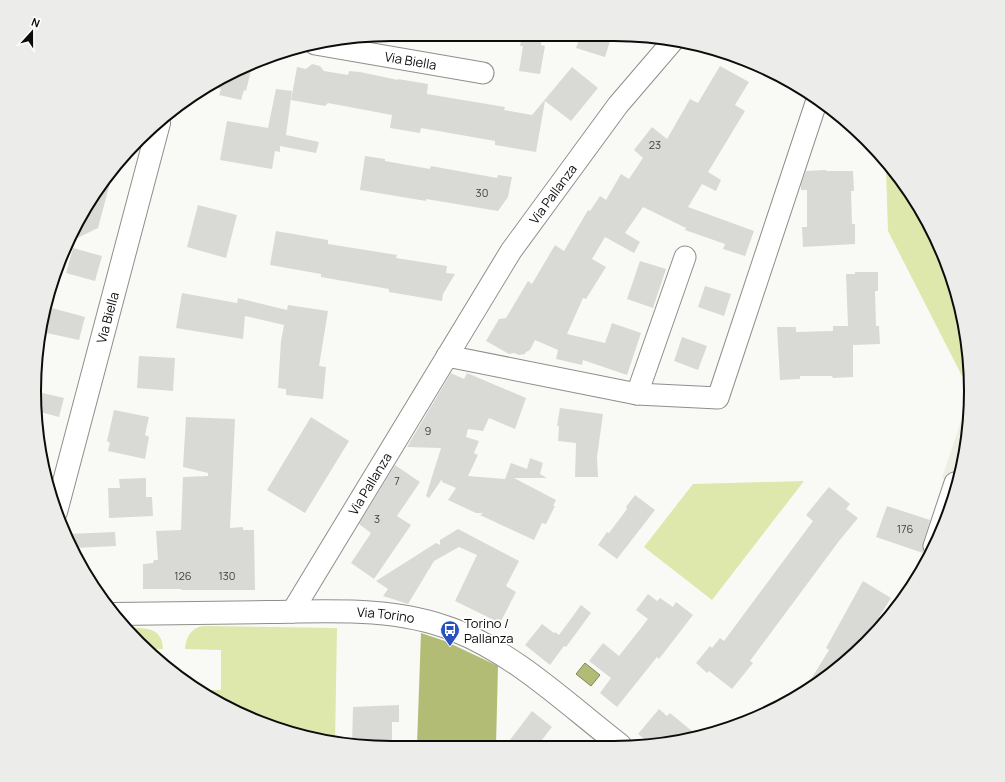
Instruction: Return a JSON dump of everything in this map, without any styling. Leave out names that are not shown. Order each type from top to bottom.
[{"type":"main road","name":"Via Biella","points":[[59,501],[157,131]]},
{"type":"main road","name":"Via Torino","points":[[121,614],[367,612],[412,618],[453,630],[495,650],[533,676],[615,741]]},
{"type":"street","name":"Via Pallanza","points":[[292,612],[511,251],[618,105],[669,46]]},
{"type":"street","name":"Via Biella","points":[[330,47],[483,73]]},
{"type":"street","points":[[447,356],[637,394],[718,398],[815,105]]},
{"type":"street","points":[[637,394],[685,257]]},
{"type":"shaded area","points":[[886,171],[917,216],[928,236],[945,278],[957,323],[961,345],[963,376],[962,376],[888,231]]},
{"type":"shaded area","points":[[963,415],[961,437],[952,481],[942,478]]},
{"type":"shaded area","points":[[804,481],[712,600],[644,547],[693,484]]},
{"type":"shaded area","points":[[199,627],[337,628],[335,736],[300,729],[278,722],[236,705],[210,690],[221,690],[221,650],[185,649],[188,637],[192,631]]},
{"type":"shaded area","points":[[134,628],[156,632],[162,641],[163,649],[155,649]]},
{"type":"shaded area","points":[[421,633],[445,641],[498,666],[496,741],[417,741]]},
{"type":"shaded area","points":[[585,663],[600,675],[591,686],[576,674]]},
{"type":"building","points":[[521,41],[540,41],[541,45],[545,46],[540,74],[519,71],[523,46],[520,46]]},
{"type":"building","points":[[579,41],[610,41],[605,57],[576,48]]},
{"type":"building","points":[[312,64],[320,66],[324,71],[348,75],[349,71],[360,72],[398,80],[428,84],[427,94],[505,107],[504,110],[532,115],[572,67],[598,88],[571,121],[545,101],[536,152],[495,145],[495,141],[421,128],[420,133],[390,128],[392,115],[328,103],[325,106],[291,100],[297,67],[306,69]]},
{"type":"building","points":[[720,66],[749,82],[735,105],[745,111],[708,172],[721,180],[716,191],[702,184],[688,207],[754,231],[745,256],[723,249],[725,244],[685,230],[686,228],[643,207],[625,233],[640,242],[634,253],[605,237],[592,259],[606,267],[586,299],[583,298],[567,334],[605,343],[612,323],[641,333],[627,375],[583,360],[582,365],[556,359],[558,350],[535,340],[530,350],[525,354],[519,355],[514,353],[509,354],[486,341],[499,319],[506,318],[528,281],[532,284],[555,245],[564,251],[588,210],[590,211],[600,196],[606,200],[621,174],[629,179],[643,158],[634,150],[652,127],[667,139],[690,99],[698,103]]},
{"type":"building","points":[[251,71],[246,91],[244,90],[241,100],[219,95],[221,89],[217,88]]},
{"type":"building","points":[[276,89],[292,91],[286,135],[319,142],[316,153],[280,146],[280,152],[275,151],[272,169],[220,160],[227,121],[268,128]]},
{"type":"building","points":[[365,156],[430,169],[431,166],[497,178],[498,175],[512,177],[508,197],[498,211],[360,190]]},
{"type":"building","points":[[806,171],[853,171],[854,191],[851,191],[852,224],[855,224],[855,244],[803,247],[802,227],[807,227],[807,190],[801,190],[801,185]]},
{"type":"building","points":[[110,182],[98,228],[76,239],[88,216]]},
{"type":"building","points":[[198,205],[237,215],[226,258],[187,247]]},
{"type":"building","points":[[276,231],[328,240],[328,244],[397,255],[396,258],[447,266],[446,273],[455,274],[443,294],[442,301],[389,292],[389,289],[321,277],[321,274],[270,265]]},
{"type":"building","points":[[73,248],[102,256],[95,281],[66,273]]},
{"type":"building","points":[[640,261],[666,269],[653,308],[627,299]]},
{"type":"building","points":[[855,272],[878,272],[878,291],[875,291],[876,326],[879,326],[880,344],[853,345],[853,377],[833,378],[832,376],[800,376],[800,379],[780,380],[777,327],[796,327],[796,332],[833,331],[833,326],[848,326],[846,274],[855,274]]},
{"type":"building","points":[[705,286],[731,294],[724,316],[698,307]]},
{"type":"building","points":[[182,293],[237,303],[238,298],[287,310],[288,305],[328,311],[319,366],[326,367],[323,399],[286,395],[286,389],[278,388],[281,341],[284,325],[245,316],[243,339],[176,328]]},
{"type":"building","points":[[52,308],[85,317],[79,340],[46,333]]},
{"type":"building","points":[[682,337],[707,346],[698,370],[674,361]]},
{"type":"building","points":[[139,356],[175,358],[173,391],[137,388]]},
{"type":"building","points":[[451,373],[464,379],[467,373],[526,398],[515,429],[489,418],[483,431],[468,429],[466,437],[479,441],[474,453],[478,455],[468,476],[505,479],[511,463],[527,469],[530,458],[543,463],[540,474],[547,478],[514,478],[556,500],[553,506],[555,506],[546,524],[542,523],[534,540],[480,515],[483,513],[476,513],[448,500],[456,488],[442,482],[442,479],[429,498],[426,496],[441,448],[407,447]]},
{"type":"building","points":[[41,393],[64,398],[59,417],[42,412]]},
{"type":"building","points":[[560,408],[603,414],[597,457],[598,477],[575,477],[576,443],[558,441],[559,426],[557,426]]},
{"type":"building","points":[[114,410],[149,417],[145,435],[149,437],[145,459],[108,451],[110,443],[107,441]]},
{"type":"building","points":[[186,417],[235,419],[230,528],[243,527],[243,530],[254,530],[255,590],[143,589],[143,564],[153,563],[154,560],[158,560],[156,531],[181,530],[183,477],[208,476],[208,473],[183,467]]},
{"type":"building","points":[[311,417],[349,441],[305,513],[267,490]]},
{"type":"building","points":[[395,465],[420,482],[397,516],[411,525],[374,579],[351,563],[371,533],[359,524]]},
{"type":"building","points":[[146,478],[146,497],[152,497],[153,516],[109,518],[108,488],[120,488],[119,479]]},
{"type":"building","points":[[829,487],[850,504],[846,509],[858,518],[839,541],[750,661],[753,663],[732,689],[709,671],[707,673],[696,663],[710,646],[712,648],[720,638],[724,641],[813,521],[806,515]]},
{"type":"building","points":[[635,495],[655,510],[617,559],[598,545],[627,509],[626,507]]},
{"type":"building","points":[[887,506],[930,520],[923,542],[923,553],[876,537]]},
{"type":"building","points":[[458,529],[519,561],[506,586],[516,592],[500,623],[455,601],[477,555],[459,547],[434,561],[408,604],[383,596],[388,589],[376,581],[436,543],[440,545],[440,540]]},
{"type":"building","points":[[115,532],[116,546],[78,548],[72,534]]},
{"type":"building","points":[[863,581],[891,598],[877,622],[845,654],[810,681],[829,650],[826,648]]},
{"type":"building","points":[[648,594],[657,601],[660,598],[673,607],[676,602],[693,615],[659,659],[657,657],[617,707],[600,693],[611,678],[589,661],[603,643],[619,656],[648,619],[636,610]]},
{"type":"building","points":[[581,605],[591,613],[566,647],[564,646],[550,665],[525,645],[542,624],[559,635]]},
{"type":"building","points":[[399,705],[399,722],[392,722],[392,741],[352,739],[353,707]]},
{"type":"building","points":[[659,709],[667,716],[670,713],[693,732],[645,739],[638,734]]},
{"type":"building","points":[[532,711],[552,727],[541,741],[509,741]]},
{"type":"place","name":"Torino / Pallanza","points":[[450,647]]}]
